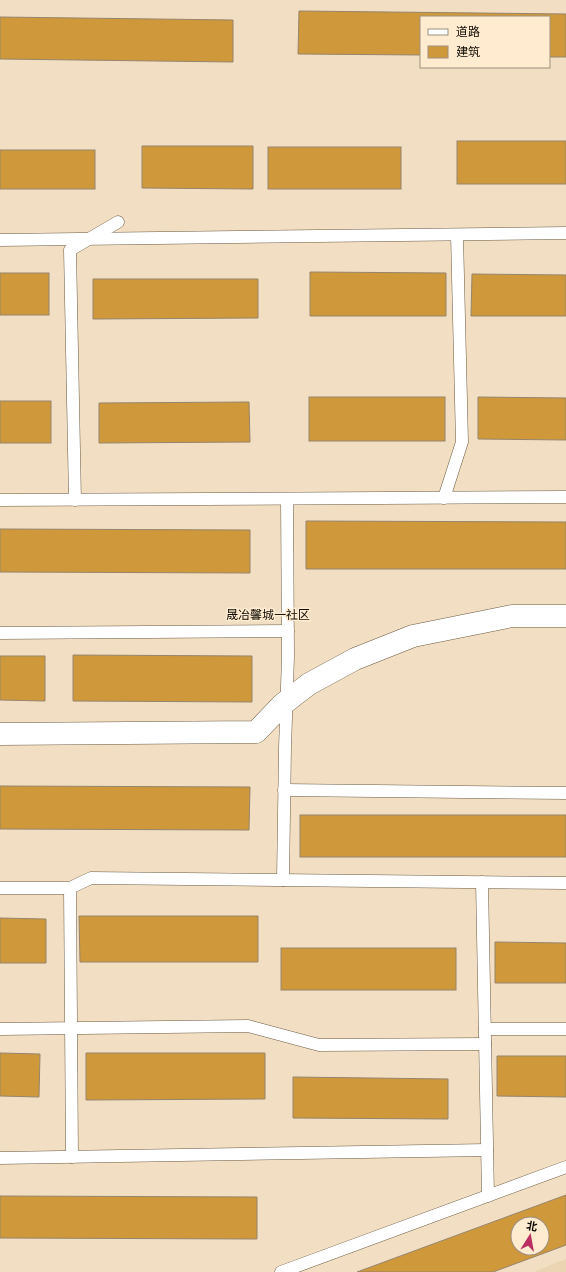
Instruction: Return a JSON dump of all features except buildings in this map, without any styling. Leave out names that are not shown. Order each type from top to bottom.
[{"type":"street","points":[[0,734],[256,732],[283,704],[309,684],[355,659],[413,636],[512,616],[566,616]]},
{"type":"lane","points":[[75,500],[70,250],[118,222]]},
{"type":"lane","points":[[0,240],[566,233]]},
{"type":"lane","points":[[444,498],[462,442],[457,235]]},
{"type":"lane","points":[[0,500],[566,497]]},
{"type":"lane","points":[[283,880],[288,631],[288,498]]},
{"type":"lane","points":[[0,633],[288,631]]},
{"type":"lane","points":[[284,790],[566,792]]},
{"type":"lane","points":[[0,888],[70,888],[91,878],[566,883]]},
{"type":"lane","points":[[482,882],[488,1196]]},
{"type":"lane","points":[[70,888],[72,1157]]},
{"type":"lane","points":[[0,1029],[248,1026],[319,1044],[485,1044]]},
{"type":"lane","points":[[484,1030],[566,1029]]},
{"type":"lane","points":[[0,1158],[487,1150]]},
{"type":"lane","points":[[281,1272],[566,1167]]},
{"type":"shaded area","points":[[566,1259],[566,1272],[534,1272]]},
{"type":"district","name":"晟冶馨城一社区","points":[[268,614]]}]
